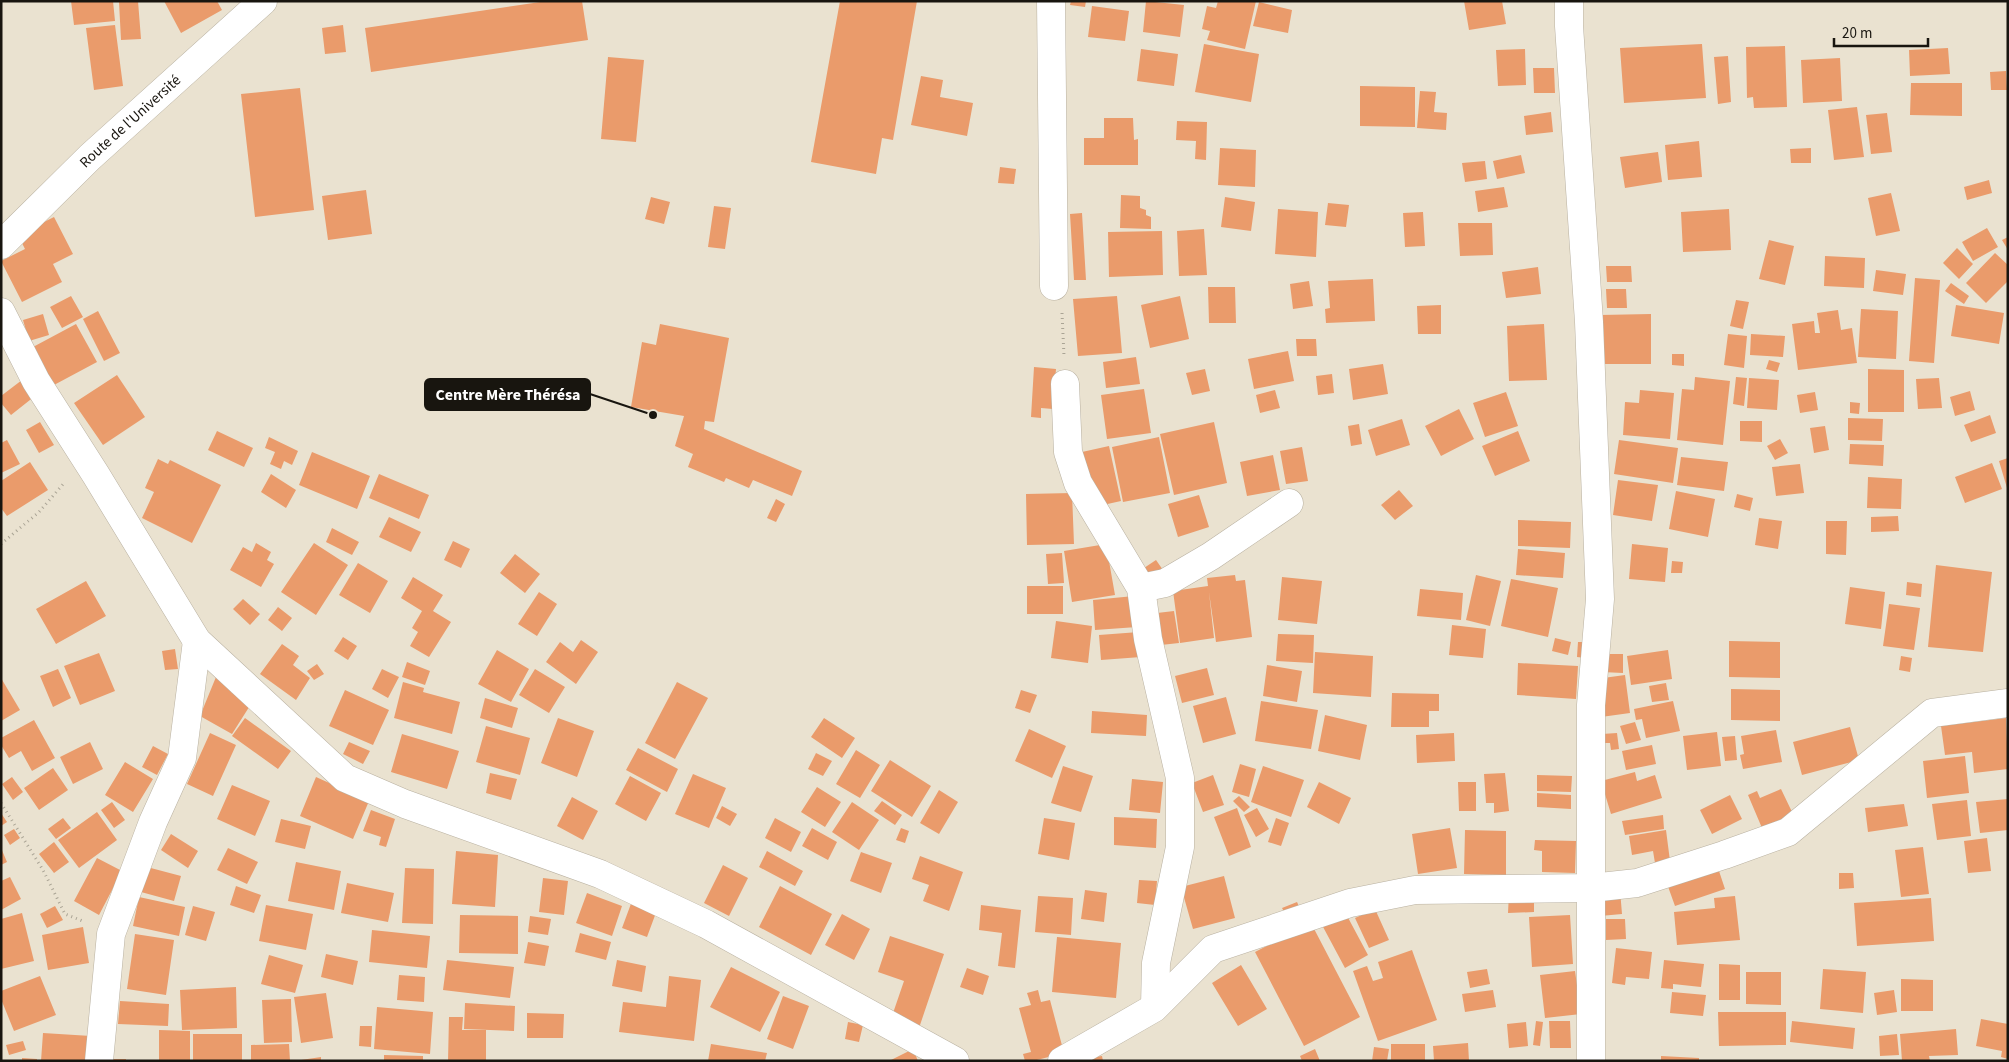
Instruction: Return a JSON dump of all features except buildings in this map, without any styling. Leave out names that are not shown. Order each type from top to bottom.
[{"type":"street","name":"Route de l'Université","points":[[1,245],[90,157],[263,1]]},
{"type":"street","points":[[1051,1],[1054,286]]},
{"type":"street","points":[[1569,1],[1569,26],[1589,322],[1600,599],[1591,705],[1591,1061]]},
{"type":"street","points":[[1,312],[36,381],[85,457],[197,641],[345,778],[405,804],[600,874],[706,924],[955,1061]]},
{"type":"street","points":[[1066,384],[1068,452],[1078,483],[1141,588],[1148,639],[1180,778],[1180,847],[1156,963],[1155,1006]]},
{"type":"street","points":[[1141,588],[1165,583],[1211,556],[1289,503]]},
{"type":"street","points":[[99,1061],[111,934],[153,822],[182,758],[197,641]]},
{"type":"street","points":[[1062,1061],[1154,1008],[1213,949],[1350,903],[1415,890],[1591,888],[1637,883],[1788,832],[1932,713],[2008,703]]},
{"type":"path","points":[[1054,286],[1062,304],[1066,384]]},
{"type":"path","points":[[1,544],[40,512],[85,457]]},
{"type":"path","points":[[1,803],[42,870],[65,914],[111,934]]},
{"type":"place","name":"Centre Mère Thérésa","points":[[653,415]]}]
